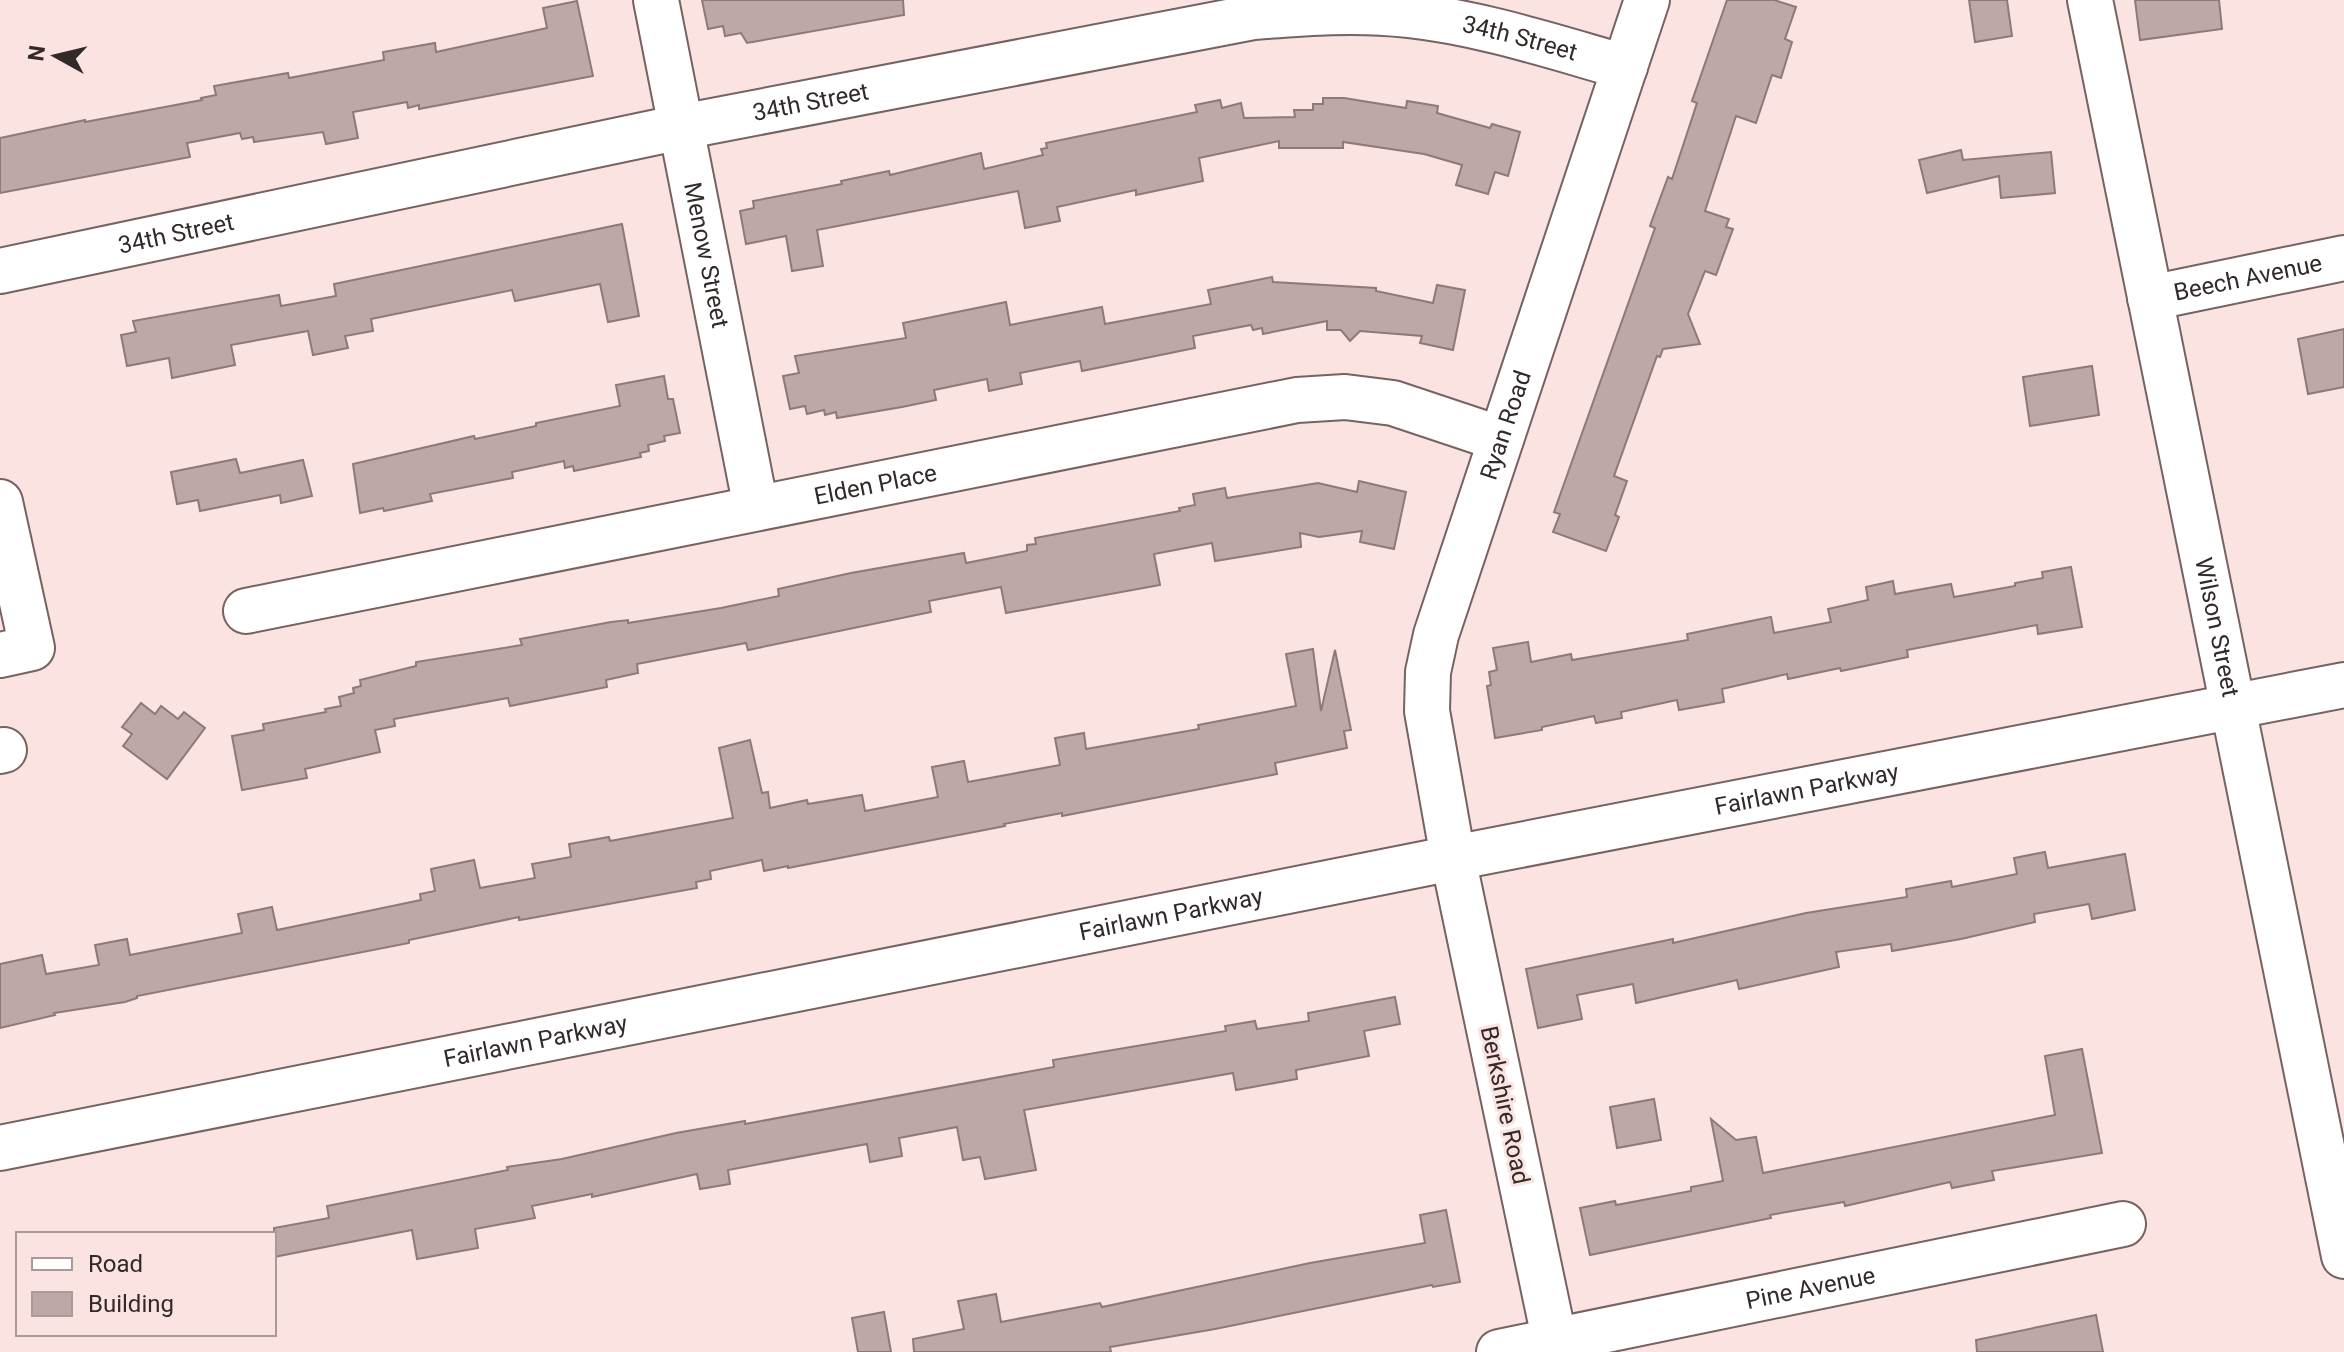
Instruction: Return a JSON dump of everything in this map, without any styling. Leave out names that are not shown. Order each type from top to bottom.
[{"type":"street","name":"Menow Street","points":[[656,0],[756,508]]},
{"type":"street","name":"Ryan Road","points":[[1453,858],[1427,711],[1428,672],[1436,635],[1647,0]]},
{"type":"street","name":"Wilson Street","points":[[2090,0],[2233,707],[2337,1186],[2344,1256]]},
{"type":"street","name":"34th Street","points":[[0,271],[681,127],[1254,17],[1330,11],[1407,14],[1473,25],[1625,67]]},
{"type":"street","name":"Beech Avenue","points":[[2150,298],[2344,258]]},
{"type":"street","name":"Elden Place","points":[[246,611],[1297,400],[1345,397],[1393,403],[1501,439]]},
{"type":"street","points":[[0,502],[32,648],[0,655]]},
{"type":"street","name":"Fairlawn Parkway","points":[[0,1148],[1453,858],[2344,685]]},
{"type":"street","name":"Berkshire Road","points":[[1453,858],[1556,1346]]},
{"type":"street","name":"Pine Avenue","points":[[1499,1352],[1556,1346],[2123,1224]]},
{"type":"building","points":[[702,0],[903,0],[904,15],[747,43],[741,33],[725,36],[723,26],[708,29]]},
{"type":"building","points":[[1727,0],[1774,0],[1796,7],[1785,39],[1792,42],[1781,78],[1772,75],[1756,123],[1736,116],[1705,211],[1729,219],[1726,227],[1733,229],[1716,275],[1705,271],[1688,314],[1700,344],[1663,349],[1660,357],[1657,356],[1614,476],[1627,481],[1615,515],[1619,517],[1606,551],[1553,532],[1560,514],[1554,512],[1655,228],[1650,226],[1668,177],[1672,179],[1697,103],[1692,101]]},
{"type":"building","points":[[1969,0],[2007,0],[2012,36],[1975,42]]},
{"type":"building","points":[[2135,0],[2219,0],[2222,29],[2140,40]]},
{"type":"building","points":[[577,1],[593,76],[419,109],[419,105],[408,108],[407,102],[353,112],[358,138],[326,144],[323,132],[254,142],[253,137],[242,139],[240,133],[187,143],[190,157],[0,193],[0,138],[202,100],[216,95],[214,86],[288,73],[289,78],[384,60],[383,52],[435,43],[436,52],[547,28],[543,8]]},
{"type":"building","points":[[1323,98],[1344,98],[1406,108],[1407,101],[1438,106],[1437,113],[1490,128],[1492,124],[1520,132],[1508,176],[1495,172],[1488,194],[1456,185],[1462,165],[1424,154],[1343,142],[1343,148],[1279,148],[1279,141],[1199,158],[1203,181],[1136,195],[1136,190],[1057,207],[1060,221],[1025,228],[1018,191],[817,230],[823,266],[792,271],[786,236],[746,244],[740,211],[754,208],[753,201],[842,184],[841,181],[889,171],[890,175],[981,153],[984,169],[1043,155],[1041,149],[1047,148],[1046,143],[1197,112],[1195,105],[1220,100],[1222,108],[1241,103],[1244,118],[1295,117],[1294,110],[1313,110],[1313,104],[1323,104]]},
{"type":"building","points":[[1961,150],[1963,160],[2051,152],[2055,193],[2001,198],[1999,176],[1927,193],[1919,160]]},
{"type":"building","points":[[622,224],[639,316],[608,322],[600,284],[515,301],[512,290],[371,319],[373,331],[345,336],[348,348],[313,355],[308,331],[231,345],[235,365],[172,378],[169,358],[127,366],[121,335],[136,332],[133,321],[279,295],[281,306],[336,296],[334,284]]},
{"type":"building","points":[[1272,277],[1273,282],[1376,288],[1376,291],[1433,303],[1437,285],[1465,290],[1453,350],[1420,343],[1422,336],[1360,331],[1350,341],[1341,330],[1327,330],[1327,321],[1263,334],[1262,328],[1253,330],[1251,325],[1193,336],[1195,348],[1082,371],[1080,361],[1020,373],[1022,384],[989,391],[987,379],[934,390],[936,400],[902,407],[837,418],[836,412],[825,415],[824,410],[807,414],[805,406],[790,409],[783,376],[799,373],[795,356],[906,338],[903,323],[1006,302],[1010,325],[1102,307],[1105,324],[1211,304],[1208,290]]},
{"type":"building","points":[[2344,329],[2344,387],[2308,394],[2298,339]]},
{"type":"building","points":[[2092,366],[2099,415],[2030,426],[2023,377]]},
{"type":"building","points":[[664,376],[668,399],[673,399],[680,433],[664,436],[665,441],[648,445],[649,451],[640,453],[641,457],[574,471],[573,466],[565,468],[564,461],[512,472],[513,478],[430,494],[432,501],[360,513],[353,464],[620,406],[616,385]]},
{"type":"building","points":[[236,459],[240,473],[303,460],[312,496],[281,503],[280,495],[200,511],[198,500],[177,504],[171,472]]},
{"type":"building","points":[[1359,481],[1406,492],[1394,549],[1360,542],[1362,531],[1319,537],[1300,533],[1301,547],[1215,561],[1212,543],[1154,554],[1160,585],[1006,613],[1001,587],[929,601],[931,612],[748,650],[746,643],[637,664],[638,673],[606,680],[607,687],[510,706],[508,698],[394,719],[395,726],[375,730],[380,752],[305,769],[307,778],[242,790],[232,736],[264,730],[263,724],[326,712],[325,709],[341,706],[339,697],[354,693],[353,688],[361,686],[360,680],[416,666],[416,662],[522,645],[520,639],[611,622],[628,620],[628,623],[721,608],[779,596],[778,589],[851,573],[964,553],[966,563],[1027,551],[1027,545],[1036,544],[1035,538],[1180,511],[1179,508],[1195,505],[1193,494],[1225,488],[1227,498],[1318,483],[1357,492]]},
{"type":"building","points":[[2071,567],[2082,627],[2038,634],[2037,625],[1907,650],[1908,657],[1841,671],[1840,668],[1788,679],[1787,674],[1722,689],[1724,702],[1679,710],[1677,700],[1621,712],[1622,718],[1596,723],[1594,716],[1495,738],[1487,686],[1491,685],[1489,672],[1497,670],[1493,648],[1528,642],[1531,662],[1571,654],[1572,660],[1688,640],[1687,634],[1771,617],[1774,633],[1831,622],[1828,609],[1868,600],[1866,587],[1893,581],[1895,594],[1951,584],[1954,597],[2015,586],[2015,583],[2043,578],[2042,572]]},
{"type":"building","points":[[1313,649],[1321,711],[1335,650],[1351,730],[1344,731],[1347,748],[1275,763],[1277,774],[1062,816],[1062,813],[1004,824],[788,868],[764,871],[762,860],[710,871],[711,879],[696,882],[697,888],[526,919],[519,920],[519,917],[409,940],[409,943],[137,996],[125,1002],[54,1013],[0,1028],[0,964],[42,955],[46,974],[99,965],[95,945],[127,939],[130,955],[242,933],[238,914],[272,907],[277,930],[421,900],[420,894],[435,891],[431,869],[474,860],[480,888],[535,878],[532,864],[571,857],[569,844],[609,837],[610,841],[733,818],[719,748],[750,740],[762,793],[768,792],[770,808],[807,800],[808,804],[862,795],[865,811],[938,797],[932,767],[964,761],[968,782],[1060,765],[1055,738],[1084,733],[1086,749],[1199,729],[1198,725],[1296,706],[1286,654]]},
{"type":"building","points":[[141,703],[155,714],[161,706],[178,719],[184,712],[205,728],[167,779],[123,746],[132,734],[122,727]]},
{"type":"building","points":[[2045,852],[2048,868],[2125,854],[2135,910],[2092,919],[2089,904],[2034,914],[2035,922],[1961,939],[1892,951],[1891,944],[1836,952],[1839,967],[1739,989],[1737,980],[1636,1003],[1633,984],[1577,995],[1582,1019],[1538,1028],[1526,969],[1673,939],[1673,943],[1806,913],[1907,897],[1906,889],[1951,881],[1952,887],[2017,874],[2014,858]]},
{"type":"building","points":[[1395,997],[1400,1024],[1364,1031],[1369,1056],[1296,1070],[1297,1079],[1236,1090],[1233,1073],[1024,1110],[1036,1170],[985,1179],[980,1157],[963,1160],[957,1127],[899,1138],[902,1156],[870,1162],[867,1144],[728,1170],[730,1184],[700,1189],[697,1174],[592,1197],[592,1194],[532,1206],[535,1218],[475,1229],[478,1248],[417,1259],[412,1230],[276,1257],[274,1228],[329,1218],[327,1206],[676,1133],[745,1121],[745,1124],[1054,1067],[1053,1060],[1226,1031],[1225,1026],[1255,1021],[1257,1029],[1309,1021],[1308,1013]]},
{"type":"building","points":[[2082,1049],[2102,1153],[1992,1171],[1994,1180],[1952,1188],[1950,1182],[1845,1206],[1844,1202],[1770,1215],[1771,1218],[1590,1255],[1580,1208],[1615,1201],[1616,1205],[1691,1191],[1691,1187],[1723,1181],[1711,1119],[1736,1140],[1756,1137],[1763,1173],[2055,1115],[2045,1056]]},
{"type":"building","points":[[1654,1099],[1661,1140],[1617,1148],[1610,1107]]},
{"type":"building","points":[[1446,1210],[1460,1282],[1110,1347],[1111,1352],[914,1352],[913,1339],[964,1329],[958,1301],[996,1294],[1001,1322],[1100,1303],[1102,1307],[1310,1263],[1425,1243],[1420,1215]]},
{"type":"building","points":[[884,1312],[891,1352],[858,1352],[852,1318]]},
{"type":"building","points":[[2096,1315],[2103,1352],[1977,1352],[1976,1340]]}]
